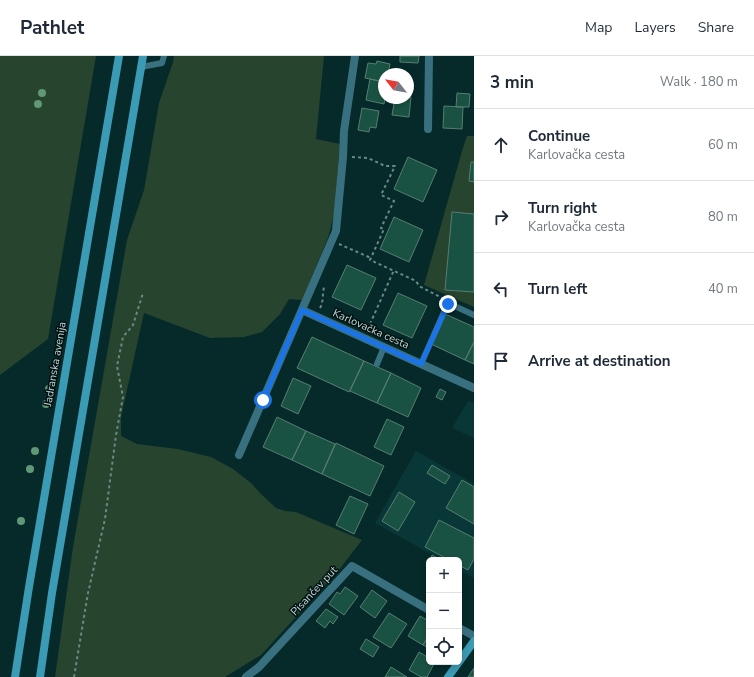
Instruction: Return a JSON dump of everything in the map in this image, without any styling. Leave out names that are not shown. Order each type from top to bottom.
[{"type":"main road","name":"Jadranska avenija","points":[[15,677],[119,56]]},
{"type":"main road","points":[[40,677],[54,577],[143,56]]},
{"type":"main road","points":[[462,658],[474,641]]},
{"type":"main road","points":[[448,677],[457,665]]},
{"type":"street","points":[[239,455],[336,231],[344,131],[355,56]]},
{"type":"street","points":[[428,129],[429,56]]},
{"type":"street","name":"Karlovačka cesta","points":[[302,310],[474,388]]},
{"type":"street","name":"Pisančev put","points":[[246,677],[259,667],[352,566],[426,608]]},
{"type":"street","points":[[461,629],[474,636]]},
{"type":"lane","points":[[141,67],[162,63],[164,56]]},
{"type":"lane","points":[[421,364],[448,304],[474,315]]},
{"type":"lane","points":[[377,364],[384,347]]},
{"type":"path","points":[[343,157],[368,158],[385,166],[395,166],[381,195],[394,201],[381,228],[384,229],[371,258]]},
{"type":"path","points":[[332,240],[371,258],[370,260],[416,281],[419,286],[441,297],[448,304]]},
{"type":"path","points":[[370,324],[394,270]]},
{"type":"path","points":[[74,677],[88,593],[105,518],[116,435],[123,396],[117,366],[124,337],[133,326],[143,293]]},
{"type":"shaded area","points":[[468,401],[474,403],[474,438],[452,428]]},
{"type":"shaded area","points":[[416,451],[474,484],[474,578],[462,572],[462,557],[437,557],[375,523]]},
{"type":"green space","points":[[0,56],[96,56],[48,339],[0,375]]},
{"type":"green space","points":[[174,56],[324,56],[316,139],[340,144],[334,215],[328,238],[302,300],[289,299],[280,314],[262,332],[244,337],[210,338],[144,313],[121,417],[121,436],[137,444],[178,449],[211,457],[233,469],[251,483],[276,508],[296,512],[362,540],[339,570],[261,655],[225,677],[55,677],[73,547],[127,240],[144,190],[159,103]]},
{"type":"green space","points":[[467,136],[474,136],[474,307],[424,285]]},
{"type":"building","points":[[400,56],[419,56],[418,63],[400,62]]},
{"type":"building","points":[[377,61],[390,64],[389,68],[378,68],[378,81],[365,78],[368,63],[376,64]]},
{"type":"building","points":[[370,79],[378,81],[378,103],[366,100]]},
{"type":"building","points":[[457,93],[470,94],[469,107],[456,107]]},
{"type":"building","points":[[394,104],[410,104],[409,117],[392,115]]},
{"type":"building","points":[[444,106],[463,107],[462,129],[443,128]]},
{"type":"building","points":[[362,108],[379,111],[376,128],[370,127],[369,132],[358,130]]},
{"type":"building","points":[[408,157],[437,170],[423,202],[394,189]]},
{"type":"building","points":[[471,162],[474,162],[474,182],[469,181]]},
{"type":"building","points":[[452,212],[474,214],[474,292],[445,290]]},
{"type":"building","points":[[394,217],[423,230],[409,262],[380,249]]},
{"type":"building","points":[[347,265],[376,278],[361,310],[332,297]]},
{"type":"building","points":[[398,293],[427,306],[412,338],[383,325]]},
{"type":"building","points":[[445,314],[474,327],[474,342],[465,360],[431,344]]},
{"type":"building","points":[[312,337],[364,361],[349,392],[297,368]]},
{"type":"building","points":[[474,342],[474,364],[465,360]]},
{"type":"building","points":[[364,361],[391,373],[377,403],[350,391]]},
{"type":"building","points":[[391,373],[421,388],[408,417],[377,403]]},
{"type":"building","points":[[293,378],[311,386],[298,414],[281,406]]},
{"type":"building","points":[[440,389],[446,392],[442,400],[436,397]]},
{"type":"building","points":[[277,417],[306,431],[292,460],[263,447]]},
{"type":"building","points":[[387,419],[404,427],[391,455],[374,447]]},
{"type":"building","points":[[306,431],[335,444],[322,474],[292,460]]},
{"type":"building","points":[[336,443],[384,466],[370,496],[322,474]]},
{"type":"building","points":[[432,465],[450,476],[445,484],[427,473]]},
{"type":"building","points":[[462,480],[474,487],[474,524],[446,508]]},
{"type":"building","points":[[399,492],[415,502],[398,531],[382,521]]},
{"type":"building","points":[[350,496],[368,504],[354,534],[336,525]]},
{"type":"building","points":[[439,520],[474,538],[474,559],[468,570],[462,567],[462,557],[443,557],[425,547]]},
{"type":"building","points":[[345,587],[358,596],[344,615],[329,604],[337,592],[340,594]]},
{"type":"building","points":[[372,590],[387,601],[375,618],[360,607]]},
{"type":"building","points":[[326,609],[338,617],[333,624],[330,621],[325,628],[316,621]]},
{"type":"building","points":[[389,613],[407,624],[391,648],[373,637]]},
{"type":"building","points":[[420,616],[426,619],[426,640],[423,645],[408,636]]},
{"type":"building","points":[[366,639],[379,647],[373,657],[360,649]]},
{"type":"building","points":[[419,652],[426,656],[426,665],[433,665],[427,677],[421,677],[409,670]]},
{"type":"building","points":[[391,667],[407,677],[385,677]]},
{"type":"building","points":[[474,668],[474,677],[468,677]]},
{"type":"route","points":[[263,400],[302,310],[421,364],[448,304]]}]
